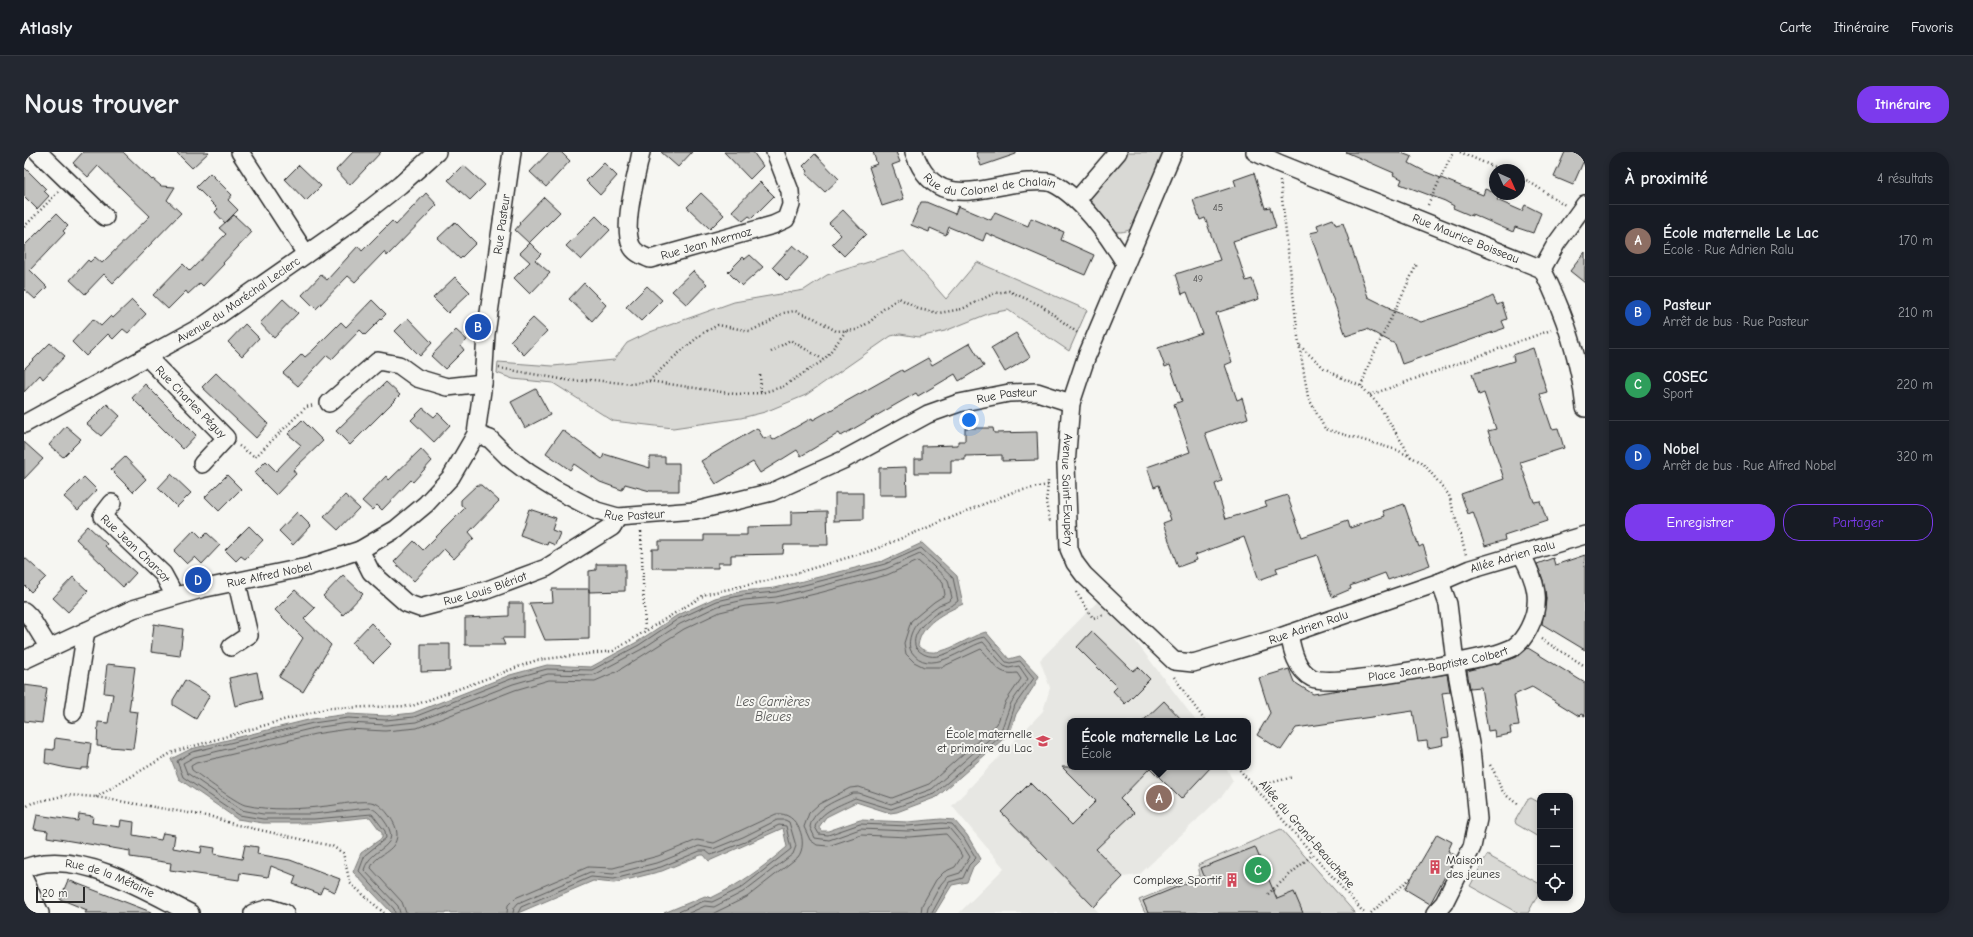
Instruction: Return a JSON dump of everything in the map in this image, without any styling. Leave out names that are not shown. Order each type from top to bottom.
[{"type":"street","points":[[38,152],[105,218]]},
{"type":"street","points":[[240,152],[306,254]]},
{"type":"street","name":"Avenue du Maréchal Leclerc","points":[[24,424],[206,324],[262,287],[358,218],[400,185],[437,152]]},
{"type":"street","name":"Rue Jean Mermoz","points":[[641,152],[627,230],[631,246],[639,254],[650,260],[773,225],[786,219],[792,204],[790,191],[775,152]]},
{"type":"street","name":"Rue du Colonel de Chalain","points":[[914,152],[924,174],[939,187],[956,192],[1037,181],[1051,182],[1077,200],[1104,232],[1125,263]]},
{"type":"street","points":[[1077,200],[1118,152]]},
{"type":"street","name":"Avenue Saint-Exupéry","points":[[1173,152],[1086,358],[1071,403],[1066,465],[1069,550],[1075,563],[1084,575],[1174,662]]},
{"type":"street","name":"Rue Maurice Boisseau","points":[[1255,152],[1278,163],[1542,269]]},
{"type":"street","name":"Rue Pasteur","points":[[508,154],[486,334],[483,383],[476,434],[490,439],[508,457],[529,473],[553,488],[597,511],[618,517],[695,511],[772,492],[843,460],[928,414],[959,403],[1009,393],[1037,392],[1071,403]]},
{"type":"street","points":[[1581,209],[1556,244],[1542,269],[1557,299],[1581,369],[1585,408]]},
{"type":"street","name":"Rue Charles Péguy","points":[[147,357],[226,438],[202,464]]},
{"type":"street","points":[[329,403],[378,361],[399,365],[417,378],[447,387],[483,383]]},
{"type":"street","name":"Rue Alfred Nobel","points":[[24,660],[133,609],[201,589],[237,583],[307,567],[360,550],[396,529],[426,504],[451,477],[476,434]]},
{"type":"street","name":"Rue Jean Charcot","points":[[112,503],[102,516],[163,574],[175,596]]},
{"type":"street","name":"Rue Louis Blériot","points":[[360,550],[371,572],[406,603],[420,608],[486,590],[546,568],[612,528],[618,517]]},
{"type":"street","name":"Allée Adrien Ralu","points":[[1440,582],[1470,569],[1522,555],[1585,535]]},
{"type":"street","name":"Place Jean-Baptiste Colbert","points":[[1289,634],[1292,651],[1301,668],[1313,678],[1330,681],[1455,662],[1496,654],[1514,647],[1523,639],[1537,610],[1537,598],[1532,574],[1522,555]]},
{"type":"street","points":[[1435,913],[1444,903],[1472,847],[1478,819],[1471,749],[1455,662],[1448,604],[1440,582]]},
{"type":"street","name":"Rue Adrien Ralu","points":[[1174,662],[1193,663],[1289,634],[1440,582]]},
{"type":"street","points":[[231,648],[249,635],[237,583]]},
{"type":"street","points":[[24,611],[30,617],[49,648]]},
{"type":"street","points":[[73,713],[86,631]]},
{"type":"street","name":"Rue de la Métairie","points":[[24,868],[45,863],[66,864],[105,871],[190,913]]},
{"type":"street","points":[[24,879],[40,913]]},
{"type":"street","points":[[253,913],[270,908],[285,913]]},
{"type":"path","points":[[1421,220],[1453,152]]},
{"type":"path","points":[[1460,152],[1489,165]]},
{"type":"path","points":[[1278,163],[1299,346],[1308,397],[1325,429],[1391,448],[1423,464],[1449,494],[1470,569]]},
{"type":"path","points":[[1525,180],[1581,209]]},
{"type":"path","points":[[24,227],[68,182]]},
{"type":"path","points":[[1361,386],[1369,364],[1417,264]]},
{"type":"path","points":[[649,381],[673,358],[703,333],[718,325],[750,331],[768,323],[783,313],[795,310],[814,318],[836,332],[856,330],[871,321],[882,310],[899,298],[918,309],[939,313],[962,309],[995,293],[1009,291],[1042,306],[1060,322],[1080,334],[1086,358]]},
{"type":"path","points":[[1370,396],[1566,325]]},
{"type":"path","points":[[483,383],[498,368],[572,381],[593,380],[632,384],[649,381],[735,394],[761,393],[782,387],[824,360],[846,331]]},
{"type":"path","points":[[1077,342],[1080,334]]},
{"type":"path","points":[[771,352],[790,340],[824,360]]},
{"type":"path","points":[[1299,346],[1324,368],[1361,386],[1378,404],[1411,457]]},
{"type":"path","points":[[760,375],[761,393]]},
{"type":"path","points":[[226,438],[255,456],[306,406],[329,403]]},
{"type":"path","points":[[96,797],[173,752],[329,708],[412,706],[537,660],[613,651],[706,594],[780,578],[873,550],[1013,492],[1048,485],[1049,477]]},
{"type":"path","points":[[640,515],[645,631]]},
{"type":"path","points":[[1527,631],[1585,666]]},
{"type":"path","points":[[1174,662],[1172,674],[1203,718]]},
{"type":"path","points":[[1487,761],[1492,768],[1500,789],[1518,804]]},
{"type":"path","name":"Allée du Grand-Beauchêne","points":[[1240,770],[1364,913]]},
{"type":"path","points":[[1255,787],[1294,777]]},
{"type":"path","points":[[24,808],[32,803],[67,795],[96,797],[212,817],[233,824],[332,846],[343,853],[350,883],[384,913]]},
{"type":"path","points":[[1268,894],[1312,855]]},
{"type":"path","points":[[1371,913],[1412,877]]},
{"type":"shaded area","points":[[1128,152],[1167,152],[1134,227],[1126,231],[1115,232],[1112,231],[1088,205],[1089,198],[1097,184]]},
{"type":"shaded area","points":[[904,251],[946,299],[977,262],[1087,310],[1069,351],[1008,310],[990,313],[945,331],[919,337],[900,334],[891,336],[806,395],[765,412],[741,418],[673,428],[613,421],[553,383],[513,379],[497,373],[498,362],[553,366],[614,360],[627,343],[650,332],[734,302],[804,290],[827,275]]},
{"type":"shaded area","name":"École maternelle et primaire du Lac","points":[[1102,597],[1194,718],[1067,718],[1067,770],[1228,770],[1233,781],[1223,795],[1139,875],[1123,877],[1094,907],[1099,913],[959,913],[1004,868],[952,806],[1043,711],[1050,688],[1040,660]]},
{"type":"shaded area","points":[[1531,798],[1537,801],[1537,836],[1516,824],[1515,821],[1527,800]]},
{"type":"shaded area","points":[[1281,829],[1355,913],[1145,913],[1139,900],[1200,875],[1198,865]]},
{"type":"shaded area","points":[[1487,855],[1537,882],[1537,896],[1528,913],[1519,913],[1470,886]]},
{"type":"water","name":"Les Carrières Bleues","points":[[922,543],[957,576],[963,604],[934,620],[924,631],[918,646],[925,651],[942,651],[986,632],[1009,659],[1020,656],[1039,676],[1016,714],[1010,733],[937,797],[897,812],[890,813],[856,802],[826,817],[819,827],[821,831],[828,831],[860,820],[908,822],[941,819],[954,820],[967,835],[981,859],[973,867],[967,882],[952,885],[935,913],[664,913],[705,896],[711,898],[732,887],[760,869],[787,847],[783,828],[709,861],[704,855],[701,855],[662,871],[614,883],[593,881],[518,913],[392,913],[353,872],[361,853],[382,838],[382,833],[370,817],[314,823],[263,823],[237,819],[179,779],[171,759],[191,749],[312,719],[348,714],[386,716],[413,713],[510,675],[547,665],[591,667],[637,642],[676,616],[715,598],[742,591],[775,588],[883,561]]},
{"type":"building","points":[[83,152],[123,152],[152,180],[153,179],[161,186],[175,187],[167,200],[181,213],[113,283],[104,274],[85,294],[70,280],[88,260],[90,262],[95,257],[102,263],[150,216],[98,166],[88,177],[73,163]]},
{"type":"building","points":[[176,152],[209,152],[192,168]]},
{"type":"building","points":[[353,152],[381,152],[350,185],[336,170]]},
{"type":"building","points":[[549,152],[561,152],[570,161],[546,187],[530,172]]},
{"type":"building","points":[[661,152],[692,152],[678,167]]},
{"type":"building","points":[[724,152],[753,152],[763,166],[750,179]]},
{"type":"building","points":[[873,152],[896,152],[900,162],[892,165],[904,199],[882,206],[869,167],[877,164]]},
{"type":"building","points":[[976,152],[1016,152],[1016,154],[981,166]]},
{"type":"building","points":[[1346,152],[1399,152],[1412,157],[1409,163],[1426,172],[1483,195],[1485,189],[1489,191],[1489,200],[1497,200],[1522,211],[1525,205],[1541,213],[1533,233],[1515,227],[1513,232],[1472,214],[1472,216],[1453,208],[1454,206],[1445,201],[1400,184],[1402,179],[1393,175],[1394,173]]},
{"type":"building","points":[[1565,152],[1585,152],[1585,158],[1573,185],[1554,177]]},
{"type":"building","points":[[815,154],[839,179],[825,192],[806,174],[808,171],[803,166]]},
{"type":"building","points":[[604,163],[617,176],[600,195],[586,181]]},
{"type":"building","points":[[299,165],[321,186],[306,201],[285,179]]},
{"type":"building","points":[[463,165],[485,185],[470,200],[448,180]]},
{"type":"building","points":[[24,167],[46,189],[44,191],[49,196],[37,209],[24,196]]},
{"type":"building","points":[[210,173],[232,195],[228,200],[238,210],[225,223],[215,212],[218,209],[196,187]]},
{"type":"building","points":[[1254,173],[1265,208],[1270,207],[1276,227],[1233,241],[1246,281],[1252,279],[1259,299],[1216,313],[1232,362],[1225,365],[1237,400],[1242,398],[1248,418],[1205,433],[1222,481],[1215,484],[1226,519],[1267,506],[1265,502],[1287,495],[1302,537],[1348,521],[1350,528],[1385,516],[1383,511],[1404,504],[1419,547],[1423,545],[1430,565],[1388,580],[1385,573],[1350,586],[1351,589],[1332,597],[1317,555],[1276,568],[1278,573],[1259,580],[1244,537],[1195,555],[1197,560],[1178,567],[1163,523],[1171,520],[1159,485],[1154,487],[1147,467],[1190,452],[1174,404],[1182,401],[1170,365],[1165,367],[1158,348],[1202,333],[1187,292],[1182,294],[1176,274],[1220,260],[1205,218],[1200,220],[1193,200],[1236,186],[1234,180]]},
{"type":"building","points":[[760,182],[774,196],[752,218],[749,216],[743,221],[732,211]]},
{"type":"building","points":[[426,193],[437,205],[387,256],[384,252],[355,282],[348,276],[316,309],[302,295],[321,275],[327,280],[358,246],[362,251],[392,221],[396,225]]},
{"type":"building","points":[[701,193],[724,215],[710,229],[687,207]]},
{"type":"building","points":[[544,197],[560,212],[529,243],[515,230],[520,224],[519,223]]},
{"type":"building","points":[[921,202],[926,202],[955,214],[958,206],[991,220],[995,212],[1028,226],[1031,218],[1064,232],[1061,240],[1094,255],[1085,275],[986,233],[983,241],[949,227],[946,235],[930,228],[929,232],[911,225]]},
{"type":"building","points":[[843,210],[866,234],[844,256],[832,244],[841,235],[829,223]]},
{"type":"building","points":[[56,214],[68,226],[63,231],[65,233],[30,270],[47,287],[35,299],[24,289],[24,246]]},
{"type":"building","points":[[234,215],[252,232],[203,286],[200,283],[188,294],[186,291],[168,309],[153,295],[183,264],[190,271],[226,234],[219,228]]},
{"type":"building","points":[[596,216],[610,230],[581,260],[566,246]]},
{"type":"building","points":[[1333,219],[1336,225],[1343,223],[1368,297],[1390,308],[1389,309],[1421,322],[1481,302],[1493,296],[1497,305],[1502,303],[1507,319],[1502,321],[1505,328],[1402,364],[1395,344],[1367,329],[1346,336],[1310,233],[1319,231],[1317,225]]},
{"type":"building","points":[[455,222],[476,243],[460,259],[438,238]]},
{"type":"building","points":[[530,243],[541,254],[535,260],[550,273],[530,294],[514,278],[530,262],[520,253]]},
{"type":"building","points":[[793,245],[808,258],[787,281],[773,267]]},
{"type":"building","points":[[1585,252],[1585,283],[1570,271]]},
{"type":"building","points":[[750,255],[763,267],[742,286],[728,272],[743,257],[745,259]]},
{"type":"building","points":[[693,271],[707,284],[687,305],[672,291]]},
{"type":"building","points":[[455,277],[470,292],[448,313],[433,298]]},
{"type":"building","points":[[584,283],[606,305],[592,321],[569,299]]},
{"type":"building","points":[[647,286],[662,300],[641,321],[626,307]]},
{"type":"building","points":[[283,299],[298,313],[274,338],[260,323]]},
{"type":"building","points":[[132,300],[146,314],[128,333],[123,329],[113,339],[108,334],[86,356],[72,342],[93,319],[101,326],[111,316],[113,318]]},
{"type":"building","points":[[372,300],[386,314],[365,335],[360,330],[332,359],[327,355],[298,386],[283,373],[302,354],[305,357],[312,351],[341,322],[346,327]]},
{"type":"building","points":[[408,318],[432,343],[420,356],[395,331]]},
{"type":"building","points":[[533,318],[547,331],[524,355],[510,341]]},
{"type":"building","points":[[245,324],[259,338],[242,356],[228,342]]},
{"type":"building","points":[[456,330],[467,340],[461,346],[464,350],[445,369],[431,356]]},
{"type":"building","points":[[1016,333],[1030,357],[1005,372],[991,348]]},
{"type":"building","points":[[50,343],[65,356],[43,379],[40,375],[24,392],[24,369]]},
{"type":"building","points":[[970,343],[984,366],[959,381],[955,374],[918,396],[916,393],[841,436],[839,433],[801,456],[797,450],[760,473],[753,462],[716,484],[701,461],[757,428],[764,439],[770,436],[773,440],[812,418],[813,420],[902,370],[903,372],[928,358],[932,365]]},
{"type":"building","points":[[1533,348],[1547,392],[1540,394],[1552,429],[1558,428],[1564,448],[1520,462],[1534,502],[1540,501],[1547,521],[1504,535],[1505,540],[1485,546],[1473,512],[1468,514],[1461,494],[1504,479],[1488,431],[1496,429],[1484,393],[1479,395],[1472,374],[1514,361],[1513,355]]},
{"type":"building","points":[[216,373],[268,424],[256,438],[202,387]]},
{"type":"building","points":[[386,382],[400,395],[350,445],[336,431]]},
{"type":"building","points":[[145,384],[196,435],[183,449],[132,398]]},
{"type":"building","points":[[536,389],[550,415],[525,428],[511,402]]},
{"type":"building","points":[[107,404],[120,416],[101,436],[87,424]]},
{"type":"building","points":[[423,408],[434,417],[438,413],[450,425],[434,442],[411,420]]},
{"type":"building","points":[[302,420],[323,441],[293,470],[296,474],[276,495],[254,473],[266,461],[276,471],[301,445],[288,434]]},
{"type":"building","points":[[66,426],[81,439],[63,457],[49,445]]},
{"type":"building","points":[[965,428],[993,428],[994,433],[1037,432],[1038,460],[1002,461],[1002,455],[965,456],[965,460],[951,460],[951,473],[915,473],[915,459],[922,459],[922,446],[958,445],[958,441],[965,441]]},
{"type":"building","points":[[562,430],[602,459],[604,454],[650,468],[650,457],[665,457],[665,463],[679,463],[679,491],[650,491],[625,484],[622,490],[600,482],[574,464],[570,470],[546,453]]},
{"type":"building","points":[[24,442],[43,459],[24,479]]},
{"type":"building","points":[[421,449],[432,461],[413,482],[411,480],[382,510],[377,505],[372,510],[362,501],[386,476],[389,480]]},
{"type":"building","points":[[125,457],[146,479],[133,492],[111,470]]},
{"type":"building","points":[[906,467],[907,495],[879,495],[879,468]]},
{"type":"building","points":[[171,474],[191,493],[177,507],[158,488]]},
{"type":"building","points":[[227,475],[241,489],[219,511],[205,497]]},
{"type":"building","points":[[84,477],[97,490],[78,510],[64,497]]},
{"type":"building","points":[[477,485],[481,485],[499,501],[469,532],[474,538],[454,559],[444,549],[414,581],[394,562],[414,541],[423,550],[465,508],[461,505],[461,500]]},
{"type":"building","points":[[835,493],[863,493],[863,520],[835,521]]},
{"type":"building","points":[[345,495],[359,508],[338,530],[324,517]]},
{"type":"building","points":[[529,509],[556,518],[552,530],[560,533],[555,545],[548,542],[547,545],[520,535]]},
{"type":"building","points":[[827,511],[828,545],[784,545],[783,554],[731,555],[731,563],[718,563],[718,568],[652,568],[652,549],[659,549],[659,541],[704,541],[704,535],[747,535],[747,527],[791,526],[791,512]]},
{"type":"building","points":[[297,512],[311,526],[293,545],[279,531]]},
{"type":"building","points":[[88,526],[107,544],[105,546],[136,573],[123,587],[76,539]]},
{"type":"building","points":[[249,526],[263,540],[245,559],[241,556],[236,561],[225,550]]},
{"type":"building","points":[[194,530],[202,538],[207,533],[220,545],[202,564],[195,557],[187,564],[174,551]]},
{"type":"building","points":[[1585,555],[1585,650],[1542,624],[1546,599],[1543,580],[1537,564],[1553,558],[1555,565]]},
{"type":"building","points":[[24,557],[46,577],[31,592],[24,585]]},
{"type":"building","points":[[596,564],[625,564],[625,591],[589,592],[589,571],[596,570]]},
{"type":"building","points":[[343,575],[363,594],[343,615],[323,596]]},
{"type":"building","points":[[73,577],[88,591],[68,612],[53,598]]},
{"type":"building","points":[[552,589],[589,589],[589,639],[545,640],[529,603],[553,602]]},
{"type":"building","points":[[295,590],[315,608],[304,619],[331,645],[303,692],[279,677],[303,638],[275,610]]},
{"type":"building","points":[[509,603],[523,603],[523,638],[502,638],[505,645],[465,645],[465,618],[509,616]]},
{"type":"building","points":[[371,623],[392,644],[373,663],[352,643]]},
{"type":"building","points":[[154,624],[183,629],[180,656],[151,652]]},
{"type":"building","points":[[1092,631],[1133,671],[1138,667],[1150,679],[1125,704],[1113,691],[1117,687],[1077,647]]},
{"type":"building","points":[[421,644],[450,644],[450,671],[421,672]]},
{"type":"building","points":[[1528,648],[1585,683],[1585,716],[1581,714],[1579,716],[1532,687],[1514,695],[1519,726],[1510,727],[1511,734],[1495,737],[1494,730],[1488,731],[1481,687],[1470,688],[1467,671],[1508,660],[1520,655]]},
{"type":"building","points":[[107,664],[135,667],[129,711],[138,712],[133,749],[97,746],[98,722],[108,723],[113,694],[104,693]]},
{"type":"building","points":[[1289,669],[1294,682],[1313,694],[1447,674],[1450,692],[1442,693],[1449,737],[1442,738],[1443,745],[1428,748],[1427,741],[1418,742],[1413,711],[1296,728],[1281,750],[1257,735],[1270,713],[1259,678]]},
{"type":"building","points":[[257,672],[262,699],[235,706],[229,678]]},
{"type":"building","points":[[185,680],[210,695],[196,719],[173,705],[173,700]]},
{"type":"building","points":[[24,685],[47,688],[42,723],[24,721]]},
{"type":"building","points":[[1164,701],[1180,718],[1146,718]]},
{"type":"building","points":[[55,738],[91,743],[88,768],[81,768],[81,770],[45,763],[46,749],[54,750]]},
{"type":"building","points":[[1062,767],[1067,767],[1067,770],[1148,770],[1120,799],[1134,813],[1096,849],[1123,877],[1094,907],[1001,812],[1030,783],[1072,825],[1096,801]]},
{"type":"building","points":[[1152,770],[1208,770],[1181,799]]},
{"type":"building","points":[[79,814],[93,816],[92,823],[120,827],[121,820],[134,822],[133,835],[161,840],[163,833],[175,835],[173,848],[201,853],[202,846],[215,848],[214,854],[242,859],[245,845],[258,847],[257,854],[290,860],[340,879],[335,892],[323,887],[320,894],[293,884],[296,876],[271,866],[268,877],[240,873],[239,880],[170,870],[171,863],[130,857],[130,851],[47,837],[48,831],[34,829],[37,815],[78,821]]},
{"type":"building","name":"Maison des jeunes","points":[[1437,834],[1452,842],[1448,851],[1456,856],[1430,904],[1405,889]]},
{"type":"building","name":"Complexe Sportif","points":[[1255,847],[1277,899],[1294,892],[1303,913],[1148,913],[1143,901],[1204,876],[1201,868]]},
{"type":"building","points":[[68,880],[151,913],[85,913],[87,910],[60,899]]},
{"type":"place","name":"Pasteur","points":[[478,327]]},
{"type":"place","name":"Nobel","points":[[198,580]]},
{"type":"place","name":"École maternelle et primaire du Lac","points":[[1043,741]]},
{"type":"place","name":"École maternelle Le Lac","points":[[1159,798]]},
{"type":"place","name":"Maison des jeunes","points":[[1435,867]]},
{"type":"place","name":"COSEC","points":[[1258,870]]},
{"type":"place","name":"Complexe Sportif","points":[[1232,880]]}]
